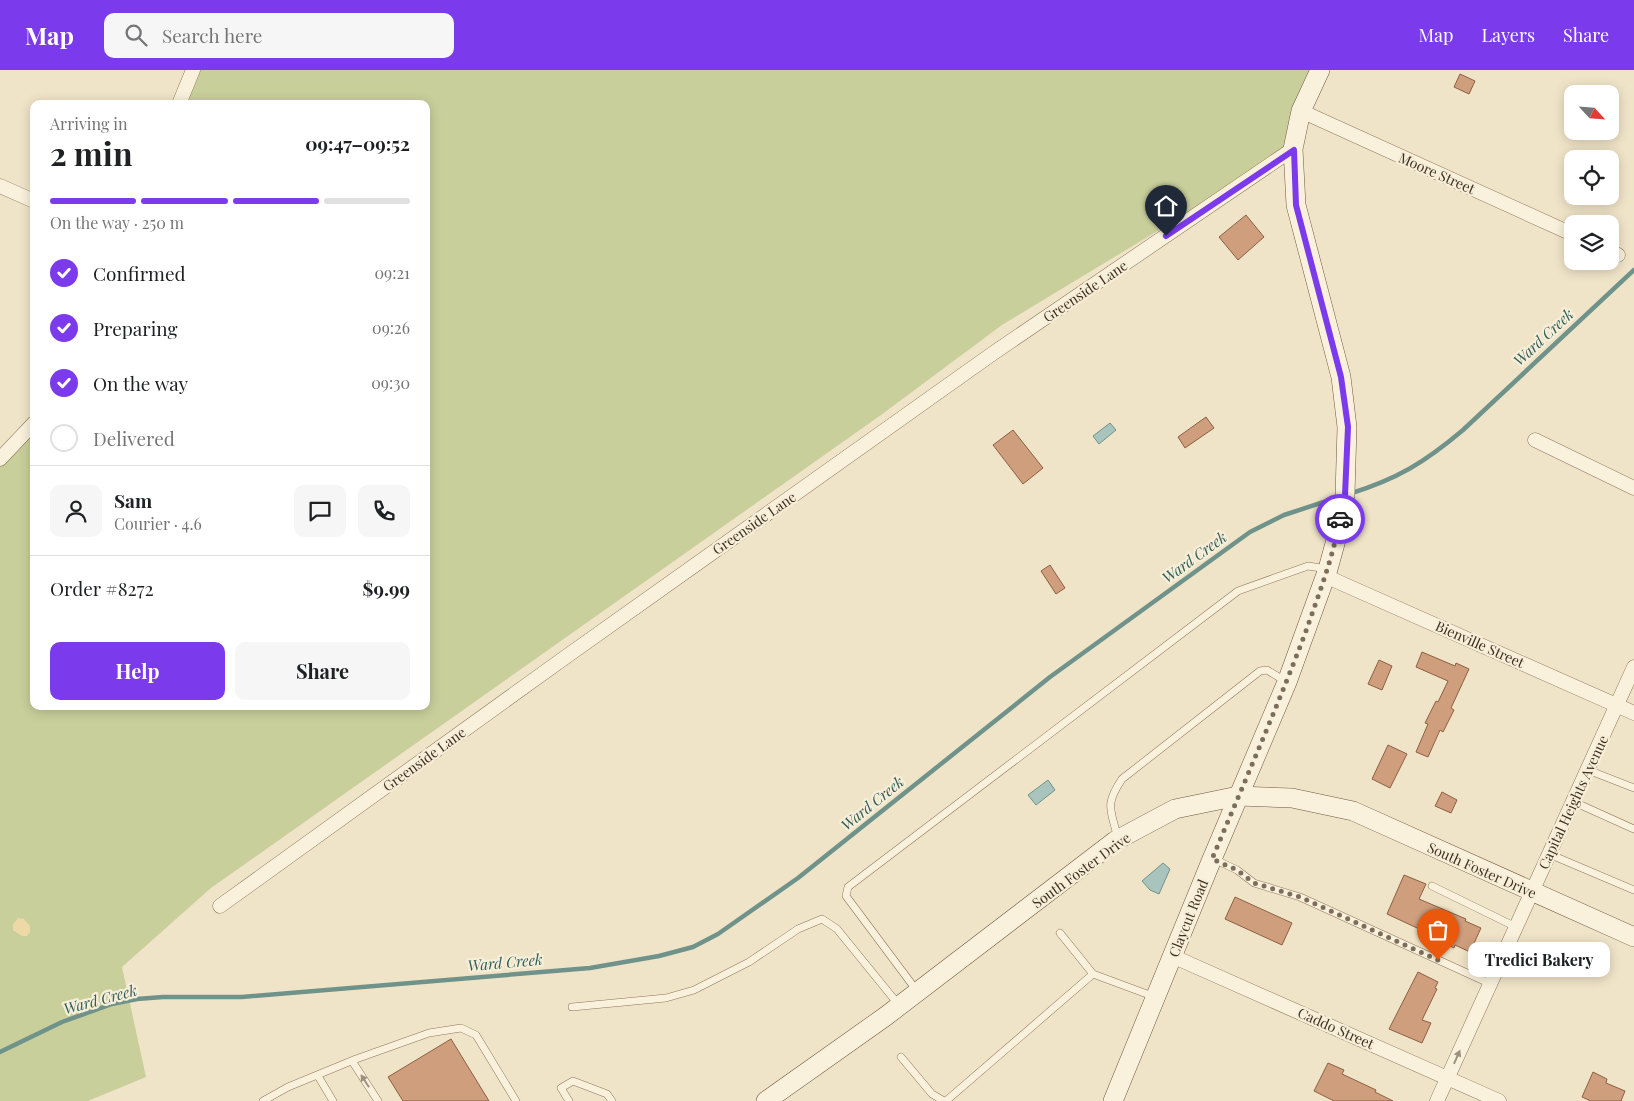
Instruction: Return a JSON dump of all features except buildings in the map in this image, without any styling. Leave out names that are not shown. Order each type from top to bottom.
[{"type":"street","points":[[181,100],[193,70]]},
{"type":"street","name":"Claycut Road","points":[[1113,1101],[1238,796],[1287,682],[1327,573],[1345,495],[1348,427],[1341,377],[1296,205],[1294,150],[1301,111],[1320,70]]},
{"type":"street","name":"Moore Street","points":[[1301,111],[1564,230]]},
{"type":"street","name":"Greenside Lane","points":[[220,906],[984,360],[1294,150]]},
{"type":"street","points":[[0,186],[30,199]]},
{"type":"street","points":[[0,459],[30,427]]},
{"type":"street","points":[[1535,440],[1634,488]]},
{"type":"street","name":"Bienville Street","points":[[1327,573],[1634,713]]},
{"type":"street","name":"Capital Heights Avenue","points":[[1437,1101],[1634,667]]},
{"type":"street","name":"South Foster Drive","points":[[766,1101],[900,1006],[1119,840],[1175,809],[1238,796],[1292,798],[1353,811],[1634,937]]},
{"type":"street","name":"Caddo Street","points":[[1172,956],[1499,1101]]},
{"type":"lane","points":[[918,992],[846,896],[848,887],[1238,591],[1308,566],[1327,573]]},
{"type":"lane","points":[[1119,840],[1109,805],[1122,779],[1260,671],[1267,670],[1287,682]]},
{"type":"lane","points":[[1588,770],[1634,788]]},
{"type":"lane","points":[[1574,802],[1634,829]]},
{"type":"lane","points":[[1549,854],[1634,890]]},
{"type":"lane","points":[[1212,859],[1237,870],[1254,883],[1300,897],[1490,984]]},
{"type":"lane","points":[[1432,886],[1516,927]]},
{"type":"lane","points":[[572,1007],[666,998],[694,990],[749,962],[798,930],[822,919],[837,929],[900,1006]]},
{"type":"lane","points":[[1060,933],[1093,974],[1155,998]]},
{"type":"lane","points":[[901,1057],[932,1094],[945,1101],[1093,974]]},
{"type":"lane","points":[[263,1101],[288,1087],[352,1061],[429,1033],[461,1028],[476,1035],[516,1101]]},
{"type":"lane","points":[[352,1061],[378,1101]]},
{"type":"lane","points":[[318,1076],[333,1101]]},
{"type":"lane","points":[[569,1101],[561,1088],[573,1081],[607,1094],[612,1101]]},
{"type":"green space","points":[[192,70],[1325,70],[1293,149],[1002,325],[881,415],[211,888],[122,967],[146,1077],[88,1101],[0,1101],[0,460],[30,427],[30,710],[430,710],[430,100],[179,100]]},
{"type":"sand","points":[[18,918],[24,919],[30,926],[30,932],[27,936],[22,936],[13,930],[13,924]]},
{"type":"water","points":[[1110,423],[1116,430],[1099,444],[1093,436]]},
{"type":"water","points":[[1048,780],[1055,790],[1036,805],[1028,795]]},
{"type":"water","points":[[1163,863],[1170,869],[1159,894],[1150,890],[1142,881]]},
{"type":"waterway","name":"Ward Creek","points":[[1349,494],[1396,476],[1449,442],[1634,270]]},
{"type":"waterway","name":"Ward Creek","points":[[0,1052],[62,1022],[112,1004],[137,999],[163,997],[242,997],[590,968],[659,956],[693,947],[718,934],[798,878],[1050,677],[1250,532],[1284,515],[1339,497]]},
{"type":"way so far","points":[[1340,519],[1336,543],[1328,569],[1287,682],[1212,859],[1237,870],[1254,883],[1300,897],[1438,960]]},
{"type":"place","name":"Tredici Bakery","points":[[1438,960]]},
{"type":"route","points":[[1166,236],[1294,150],[1296,205],[1341,377],[1348,427],[1345,495],[1340,519]]}]
